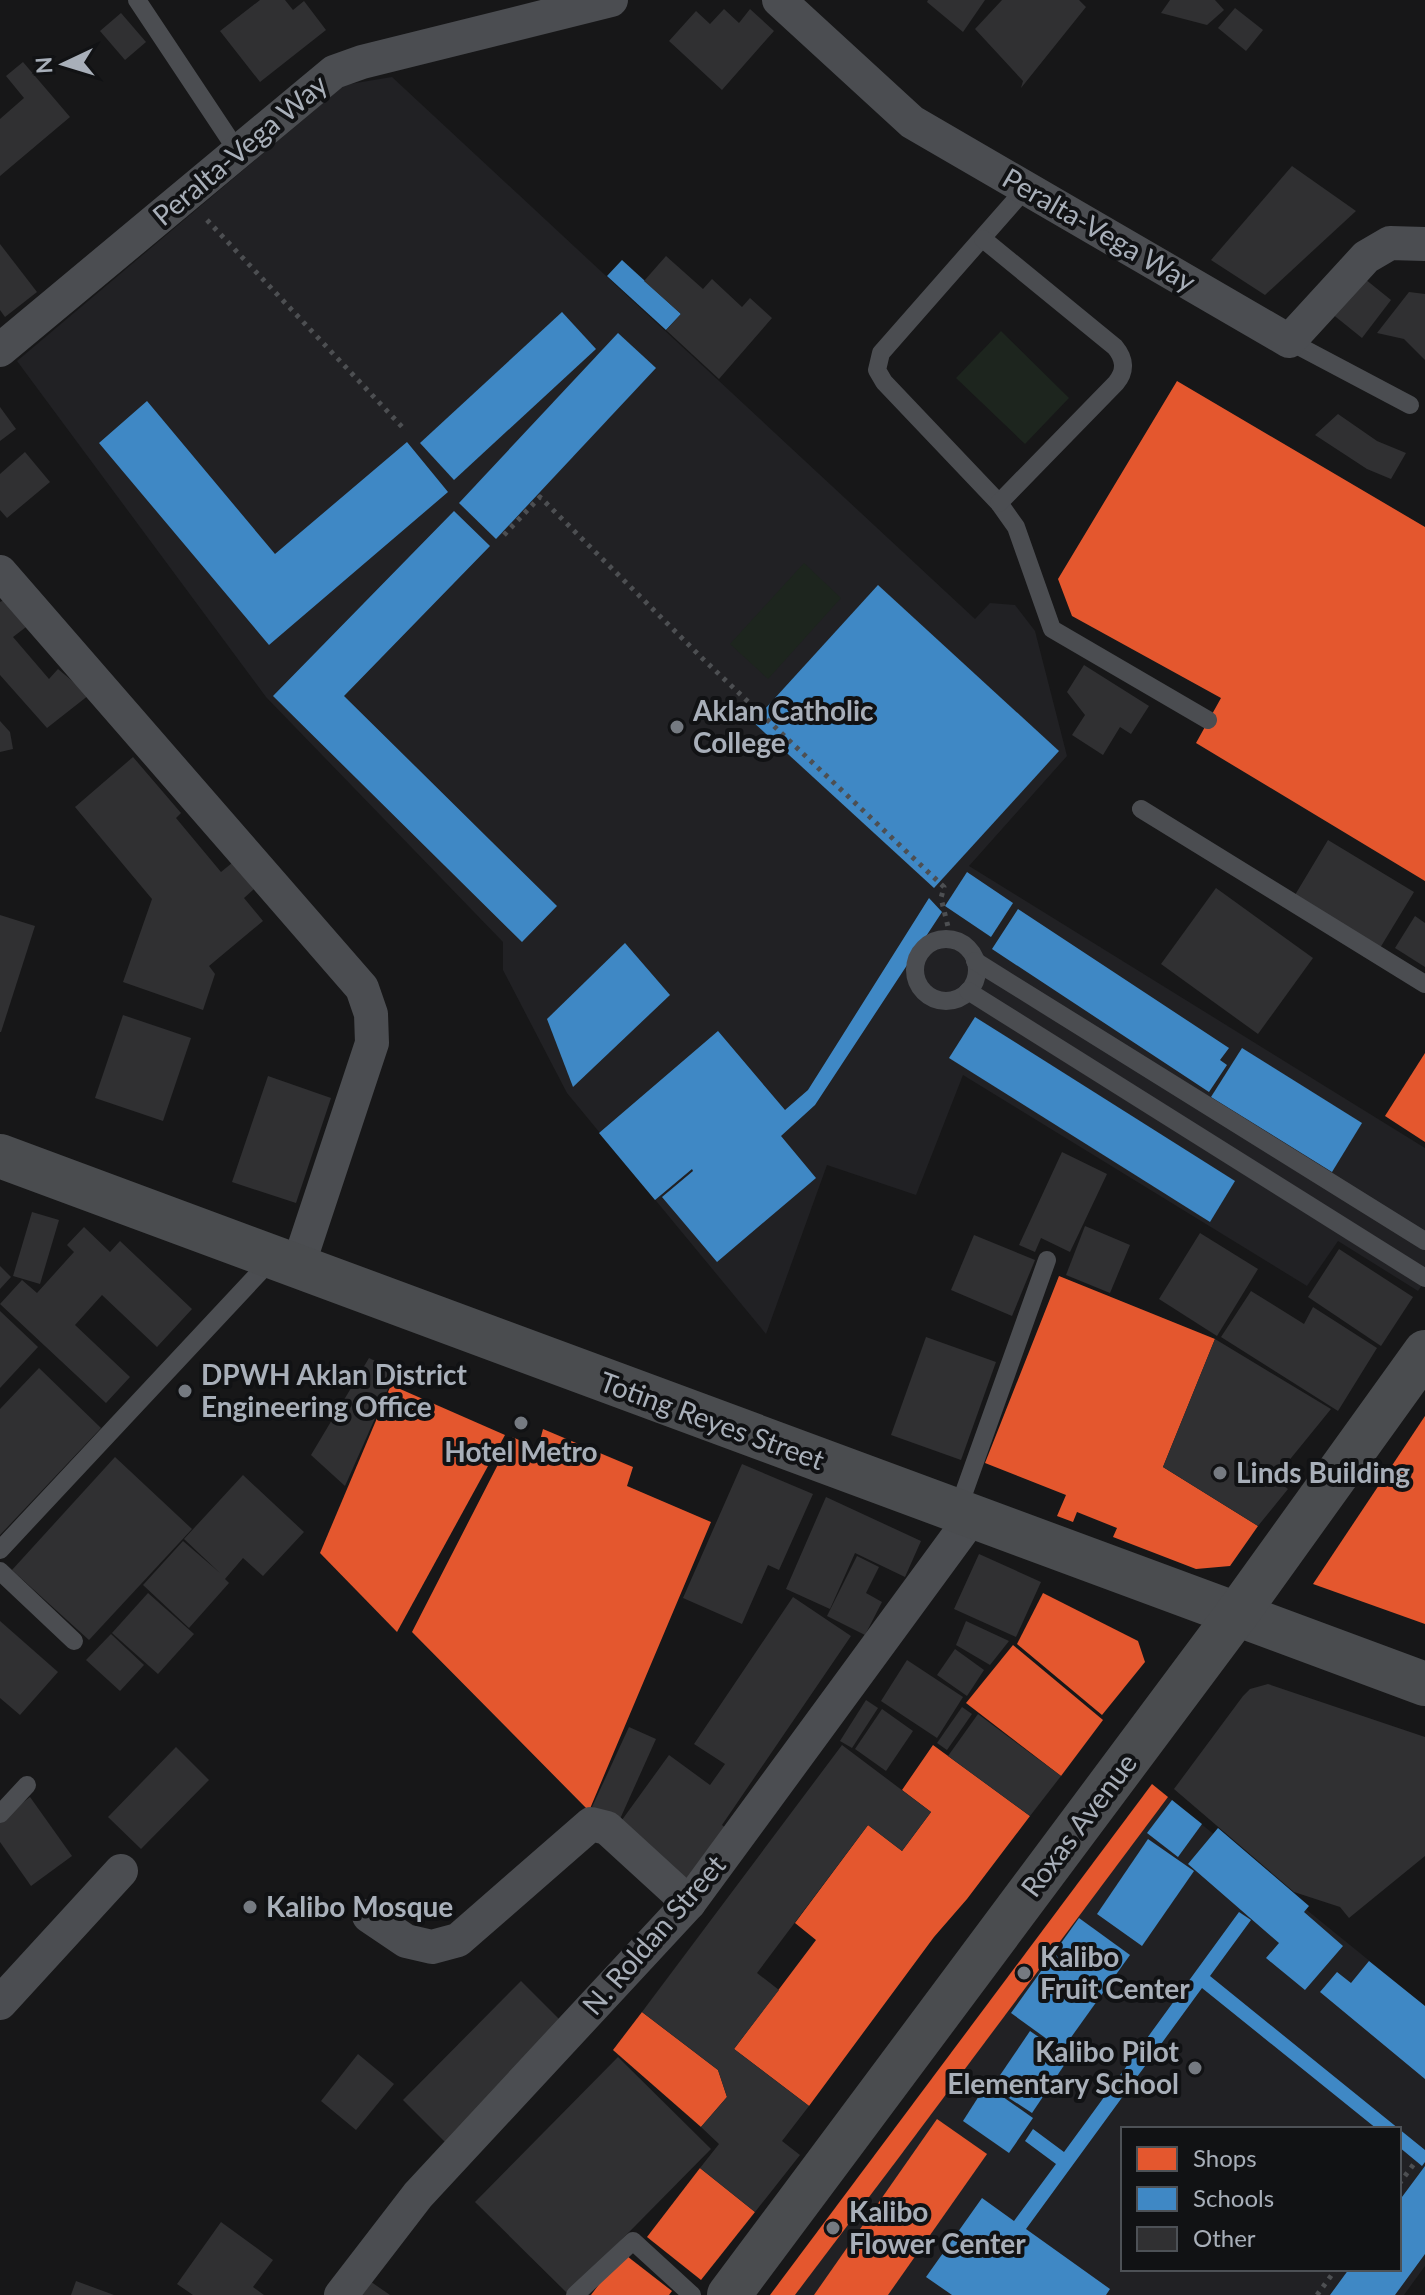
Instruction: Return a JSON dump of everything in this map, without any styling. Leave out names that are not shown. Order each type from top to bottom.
[{"type":"main road","name":"Toting Reyes Street","points":[[3,1161],[286,1262],[1425,1684]]},
{"type":"main road","name":"Roxas Avenue","points":[[729,2295],[1236,1615],[1425,1352]]},
{"type":"street","name":"Peralta-Vega Way","points":[[0,350],[334,72],[362,62],[611,0]]},
{"type":"street","name":"Peralta-Vega Way","points":[[779,0],[912,122],[1289,341]]},
{"type":"street","points":[[1289,341],[1366,257],[1390,243],[1425,244]]},
{"type":"street","points":[[0,572],[362,988],[371,1014],[372,1043],[286,1262]]},
{"type":"street","name":"N. Roldan Street","points":[[341,2295],[418,2195],[689,1903],[965,1515]]},
{"type":"street","points":[[369,1916],[406,1941],[432,1947],[458,1940],[591,1824],[607,1828],[689,1903]]},
{"type":"street","points":[[0,2003],[121,1871]]},
{"type":"lane","points":[[137,0],[238,152]]},
{"type":"lane","points":[[1026,188],[881,353],[877,364],[884,382],[999,503],[1016,527],[1052,629],[1208,720]]},
{"type":"lane","points":[[983,239],[1115,347],[1123,362],[1121,377],[1116,383],[999,503]]},
{"type":"lane","points":[[1289,341],[1410,405]]},
{"type":"lane","points":[[1141,809],[1425,984]]},
{"type":"lane","points":[[941,939],[951,939],[969,949],[975,961],[976,978],[968,991],[955,999],[935,999],[926,993],[916,976],[918,957],[924,948],[941,939]]},
{"type":"lane","points":[[975,961],[1425,1241]]},
{"type":"lane","points":[[968,991],[1425,1278]]},
{"type":"lane","points":[[965,1515],[1047,1260]]},
{"type":"lane","points":[[0,1550],[286,1262]]},
{"type":"lane","points":[[0,1571],[74,1641]]},
{"type":"lane","points":[[0,1814],[27,1785]]},
{"type":"lane","points":[[575,2295],[633,2241],[692,2295]]},
{"type":"path","points":[[185,197],[406,431]]},
{"type":"path","points":[[504,535],[540,497],[703,659],[944,887],[941,898],[951,939]]},
{"type":"path","points":[[1401,2181],[1416,2161]]},
{"type":"path","points":[[1317,2295],[1335,2271]]},
{"type":"shaded area","name":"Aklan Catholic College","points":[[392,77],[975,619],[990,603],[1015,605],[1035,631],[1067,756],[969,866],[1425,1148],[1425,1281],[1418,1291],[1338,1241],[1307,1286],[963,1075],[916,1195],[827,1165],[766,1334],[567,1093],[503,970],[503,942],[266,697],[17,361],[344,85]]},
{"type":"shaded area","points":[[1001,331],[1069,398],[1025,444],[956,378]]},
{"type":"shaded area","points":[[804,563],[841,598],[768,679],[730,644]]},
{"type":"shaded area","name":"Kalibo Pilot Elementary School","points":[[1168,1797],[1425,2006],[1425,2266],[1404,2295],[795,2295]]},
{"type":"building: Shops","points":[[1177,381],[1425,527],[1425,881],[1196,743],[1221,698],[1072,616],[1058,579]]},
{"type":"building: Shops","points":[[1425,1053],[1425,1142],[1385,1116]]},
{"type":"building: Shops","points":[[1059,1276],[1215,1339],[1163,1467],[1258,1526],[1230,1566],[1196,1569],[1113,1537],[1117,1528],[1077,1512],[1073,1522],[1057,1516],[1066,1495],[985,1463]]},
{"type":"building: Shops","points":[[391,1385],[505,1435],[397,1632],[320,1553]]},
{"type":"building: Shops","points":[[1425,1416],[1425,1624],[1313,1584]]},
{"type":"building: Shops","points":[[543,1429],[633,1467],[627,1486],[711,1522],[589,1811],[412,1632],[512,1437],[538,1448]]},
{"type":"building: Shops","points":[[1043,1593],[1138,1641],[1145,1662],[1102,1715],[1017,1644]]},
{"type":"building: Shops","points":[[1013,1645],[1103,1720],[1061,1776],[966,1703]]},
{"type":"building: Shops","points":[[933,1745],[1030,1816],[934,1937],[809,2106],[734,2049],[816,1940],[795,1923],[868,1825],[902,1851],[931,1812],[902,1790]]},
{"type":"building: Shops","name":"Kalibo Fruit Center","points":[[1152,1784],[1168,1797],[897,2160],[795,2295],[770,2295]]},
{"type":"building: Shops","points":[[642,2012],[718,2070],[727,2097],[701,2127],[613,2050]]},
{"type":"building: Shops","points":[[937,2119],[987,2154],[888,2295],[814,2295]]},
{"type":"building: Shops","points":[[700,2168],[755,2212],[701,2280],[647,2237]]},
{"type":"building: Shops","points":[[623,2253],[672,2291],[669,2295],[591,2295]]},
{"type":"building: Schools","points":[[622,260],[681,314],[666,330],[607,276]]},
{"type":"building: Schools","points":[[562,312],[596,349],[454,480],[420,443]]},
{"type":"building: Schools","points":[[618,333],[656,368],[496,539],[459,503]]},
{"type":"building: Schools","points":[[147,401],[275,554],[407,442],[448,492],[269,645],[99,443]]},
{"type":"building: Schools","points":[[454,511],[490,546],[344,696],[557,906],[522,942],[273,696]]},
{"type":"building: Schools","points":[[878,585],[1059,751],[934,888],[753,722]]},
{"type":"building: Schools","points":[[967,872],[1013,903],[991,937],[945,906]]},
{"type":"building: Schools","points":[[929,898],[942,912],[815,1105],[781,1136],[816,1178],[717,1262],[662,1197],[692,1169],[655,1200],[599,1133],[718,1031],[785,1110],[808,1090]]},
{"type":"building: Schools","points":[[1018,909],[1229,1048],[1220,1060],[1227,1065],[1209,1092],[992,949]]},
{"type":"building: Schools","points":[[625,943],[670,995],[573,1087],[547,1019]]},
{"type":"building: Schools","points":[[975,1017],[1235,1181],[1210,1222],[949,1058]]},
{"type":"building: Schools","points":[[1242,1048],[1362,1123],[1332,1172],[1211,1097]]},
{"type":"building: Schools","points":[[1172,1800],[1202,1824],[1178,1857],[1147,1833]]},
{"type":"building: Schools","points":[[1218,1828],[1309,1906],[1304,1912],[1343,1946],[1305,1990],[1266,1958],[1279,1943],[1188,1864]]},
{"type":"building: Schools","points":[[1148,1839],[1194,1871],[1142,1946],[1097,1914]]},
{"type":"building: Schools","points":[[1239,1912],[1251,1920],[1210,1976],[1397,2127],[1375,2127],[1202,1988],[1026,2229],[1110,2289],[1106,2295],[952,2295],[926,2277],[982,2198],[1014,2221],[1056,2164],[1025,2141],[1033,2129],[1064,2152]]},
{"type":"building: Schools","points":[[1079,1918],[1130,1955],[1062,2050],[1011,2013]]},
{"type":"building: Schools","points":[[1369,1961],[1425,2006],[1425,2079],[1320,1992],[1337,1972],[1351,1983]]},
{"type":"building: Schools","points":[[1030,2031],[1069,2058],[1032,2113],[992,2087]]},
{"type":"building: Schools","points":[[986,2085],[1033,2118],[1009,2153],[963,2121]]},
{"type":"building: Schools","points":[[1401,2131],[1425,2150],[1422,2166],[1401,2149]]},
{"type":"building: Schools","points":[[1425,2166],[1425,2254],[1395,2295],[1330,2295],[1348,2271],[1401,2271],[1401,2198]]},
{"type":"building: Other","points":[[260,0],[285,0],[293,10],[304,1],[326,30],[260,82],[220,31]]},
{"type":"building: Other","points":[[928,0],[985,0],[963,32]]},
{"type":"building: Other","points":[[1002,0],[1079,0],[1086,7],[1021,88],[1023,81],[975,29]]},
{"type":"building: Other","points":[[1170,0],[1215,0],[1224,10],[1207,25],[1161,13]]},
{"type":"building: Other","points":[[1235,8],[1263,30],[1246,51],[1218,28]]},
{"type":"building: Other","points":[[724,9],[739,23],[750,9],[774,31],[722,90],[669,41],[696,11],[710,24]]},
{"type":"building: Other","points":[[121,13],[146,42],[125,60],[100,31]]},
{"type":"building: Other","points":[[23,62],[70,117],[0,176],[0,119],[24,98],[6,76]]},
{"type":"building: Other","points":[[1292,166],[1356,211],[1265,295],[1211,260]]},
{"type":"building: Other","points":[[0,244],[37,292],[5,317],[0,310]]},
{"type":"building: Other","points":[[666,256],[703,289],[712,279],[742,307],[750,298],[772,318],[719,379],[666,330],[681,314],[644,281]]},
{"type":"building: Other","points":[[1360,275],[1391,300],[1362,338],[1331,313]]},
{"type":"building: Other","points":[[1409,292],[1425,294],[1425,360],[1404,339],[1377,333]]},
{"type":"building: Other","points":[[0,407],[16,429],[0,441]]},
{"type":"building: Other","points":[[1338,414],[1377,441],[1406,453],[1391,479],[1367,469],[1315,435]]},
{"type":"building: Other","points":[[25,452],[50,482],[7,518],[0,510],[0,474]]},
{"type":"building: Other","points":[[4,600],[26,627],[13,637],[49,679],[58,669],[89,695],[47,728],[0,675],[0,602]]},
{"type":"building: Other","points":[[1084,665],[1149,706],[1131,734],[1120,727],[1103,755],[1072,735],[1085,715],[1067,692]]},
{"type":"building: Other","points":[[0,721],[10,732],[13,749],[0,752]]},
{"type":"building: Other","points":[[133,757],[181,813],[176,818],[221,872],[232,863],[254,889],[244,898],[263,921],[209,966],[215,974],[203,1010],[123,982],[152,899],[75,807]]},
{"type":"building: Other","points":[[1328,840],[1414,892],[1380,948],[1295,895]]},
{"type":"building: Other","points":[[1216,888],[1313,958],[1258,1034],[1161,964]]},
{"type":"building: Other","points":[[0,915],[35,926],[1,1032],[0,1032]]},
{"type":"building: Other","points":[[1415,916],[1425,923],[1425,967],[1395,948]]},
{"type":"building: Other","points":[[123,1015],[191,1038],[163,1121],[95,1098]]},
{"type":"building: Other","points":[[268,1076],[331,1098],[296,1203],[232,1182]]},
{"type":"building: Other","points":[[1062,1152],[1107,1174],[1070,1252],[1041,1238],[1035,1252],[1019,1245]]},
{"type":"building: Other","points":[[32,1212],[59,1220],[40,1284],[13,1276]]},
{"type":"building: Other","points":[[1085,1226],[1130,1245],[1110,1293],[1066,1275]]},
{"type":"building: Other","points":[[84,1227],[110,1252],[120,1241],[192,1309],[157,1347],[102,1295],[75,1325],[130,1377],[106,1403],[0,1304],[22,1280],[37,1293],[74,1252],[67,1245]]},
{"type":"building: Other","points":[[1200,1233],[1258,1269],[1217,1336],[1159,1299]]},
{"type":"building: Other","points":[[974,1235],[1035,1260],[1012,1316],[951,1290]]},
{"type":"building: Other","points":[[1339,1249],[1413,1297],[1381,1346],[1308,1297]]},
{"type":"building: Other","points":[[0,1266],[11,1277],[0,1289]]},
{"type":"building: Other","points":[[1251,1291],[1304,1324],[1313,1307],[1377,1348],[1338,1411],[1221,1337]]},
{"type":"building: Other","points":[[0,1311],[38,1347],[0,1388]]},
{"type":"building: Other","points":[[926,1337],[996,1362],[961,1460],[891,1435]]},
{"type":"building: Other","points":[[1215,1339],[1331,1409],[1274,1479],[1288,1489],[1258,1526],[1163,1467]]},
{"type":"building: Other","points":[[369,1358],[396,1371],[345,1486],[311,1455]]},
{"type":"building: Other","points":[[39,1368],[101,1428],[0,1535],[0,1409]]},
{"type":"building: Other","points":[[115,1457],[192,1529],[89,1640],[12,1570]]},
{"type":"building: Other","points":[[742,1464],[813,1494],[779,1570],[768,1565],[742,1624],[683,1598]]},
{"type":"building: Other","points":[[243,1475],[304,1532],[263,1576],[243,1558],[225,1579],[229,1583],[189,1628],[143,1585],[183,1541],[220,1573],[184,1539]]},
{"type":"building: Other","points":[[826,1497],[921,1541],[905,1577],[855,1553],[830,1609],[786,1589]]},
{"type":"building: Other","points":[[979,1554],[1041,1582],[1016,1637],[954,1609]]},
{"type":"building: Other","points":[[857,1556],[879,1567],[866,1593],[882,1602],[865,1635],[827,1616]]},
{"type":"building: Other","points":[[148,1593],[194,1634],[158,1674],[112,1633]]},
{"type":"building: Other","points":[[793,1597],[851,1636],[722,1825],[728,1830],[687,1885],[614,1831],[669,1755],[710,1785],[725,1764],[694,1744]]},
{"type":"building: Other","points":[[0,1621],[58,1672],[20,1715],[0,1698]]},
{"type":"building: Other","points":[[966,1621],[1009,1641],[990,1665],[956,1645]]},
{"type":"building: Other","points":[[111,1634],[144,1665],[120,1691],[86,1660]]},
{"type":"building: Other","points":[[955,1649],[984,1670],[967,1696],[937,1675]]},
{"type":"building: Other","points":[[907,1660],[963,1697],[937,1738],[881,1701]]},
{"type":"building: Other","points":[[1268,1684],[1425,1737],[1425,1856],[1349,1918],[1340,1907],[1294,1892],[1174,1789],[1243,1696],[1250,1689]]},
{"type":"building: Other","points":[[866,1700],[878,1708],[852,1748],[840,1741]]},
{"type":"building: Other","points":[[962,1707],[972,1714],[947,1750],[937,1743]]},
{"type":"building: Other","points":[[882,1709],[913,1731],[886,1771],[855,1749]]},
{"type":"building: Other","points":[[978,1714],[1061,1776],[1030,1816],[948,1756]]},
{"type":"building: Other","points":[[629,1727],[656,1739],[620,1819],[592,1807]]},
{"type":"building: Other","points":[[842,1745],[931,1812],[902,1851],[868,1825],[757,1973],[779,1990],[734,2049],[809,2106],[782,2141],[800,2155],[755,2212],[700,2168],[719,2144],[701,2127],[727,2097],[718,2070],[642,2012]]},
{"type":"building: Other","points":[[176,1747],[209,1780],[141,1849],[108,1817]]},
{"type":"building: Other","points":[[30,1797],[72,1856],[31,1886],[0,1842],[0,1820]]},
{"type":"building: Other","points":[[521,1981],[563,2023],[445,2142],[403,2100]]},
{"type":"building: Other","points":[[358,2054],[394,2084],[356,2130],[321,2101]]},
{"type":"building: Other","points":[[618,2057],[711,2149],[568,2294],[475,2202]]},
{"type":"building: Other","points":[[221,2222],[273,2260],[253,2287],[264,2295],[193,2295],[177,2284]]},
{"type":"building: Other","points":[[364,2277],[390,2295],[352,2295]]},
{"type":"building: Other","points":[[76,2281],[114,2295],[71,2295]]},
{"type":"place","name":"Aklan Catholic College","points":[[677,727]]},
{"type":"place","name":"DPWH Aklan District Engineering Office","points":[[185,1391]]},
{"type":"place","name":"Hotel Metro","points":[[521,1423]]},
{"type":"place","name":"Linds Building","points":[[1220,1473]]},
{"type":"place","name":"Kalibo Mosque","points":[[250,1907]]},
{"type":"place","name":"Kalibo Fruit Center","points":[[1024,1973]]},
{"type":"place","name":"Kalibo Pilot Elementary School","points":[[1195,2068]]},
{"type":"place","name":"Kalibo Flower Center","points":[[833,2228]]}]
